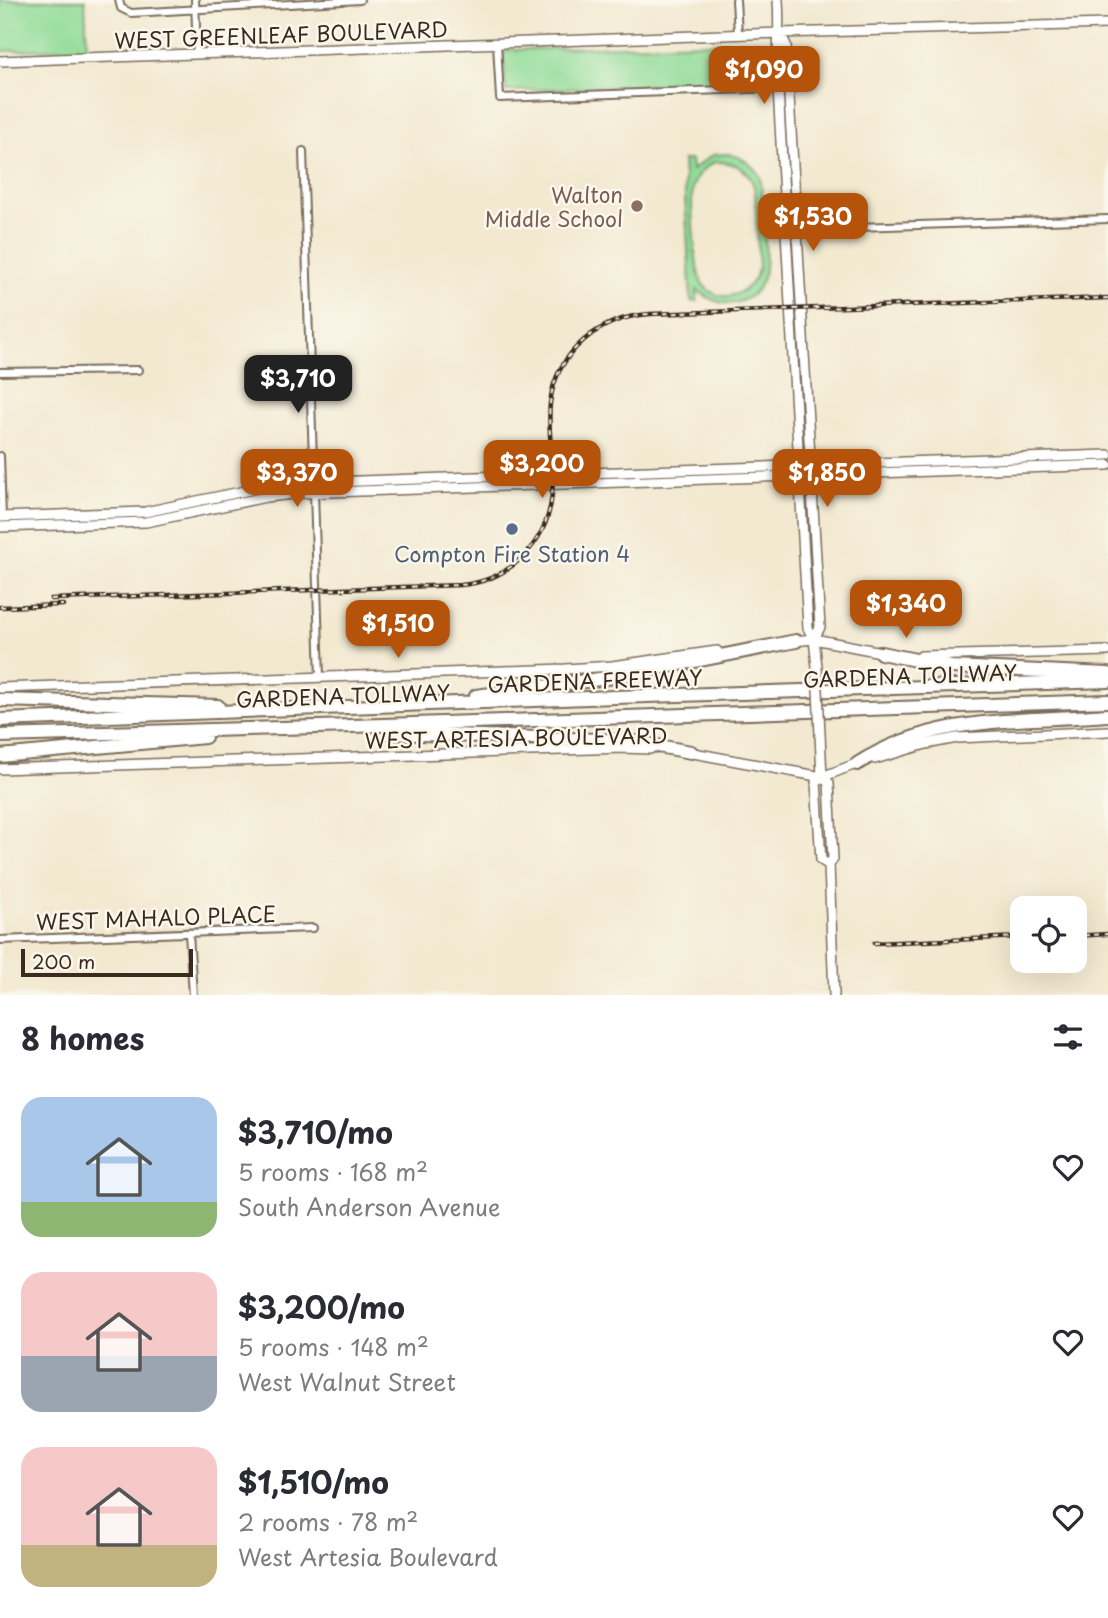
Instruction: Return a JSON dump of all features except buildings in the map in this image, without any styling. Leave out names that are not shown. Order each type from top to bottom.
[{"type":"highway","points":[[376,707],[559,686],[796,640]]},
{"type":"highway","points":[[881,653],[951,667],[1108,674]]},
{"type":"highway","name":"GARDENA FREEWAY","points":[[0,720],[1108,681]]},
{"type":"highway","name":"GARDENA TOLLWAY","points":[[0,726],[1108,687]]},
{"type":"highway","name":"GARDENA TOLLWAY","points":[[49,734],[63,728],[1108,693]]},
{"type":"highway","points":[[0,700],[179,703],[288,710]]},
{"type":"highway","name":"GARDENA FREEWAY","points":[[0,736],[1108,701]]},
{"type":"highway","points":[[857,764],[897,741],[957,725],[999,720],[1108,715]]},
{"type":"highway","points":[[353,726],[370,733],[631,741],[691,752]]},
{"type":"highway","points":[[0,756],[145,744],[284,728]]},
{"type":"main road","points":[[778,0],[778,88],[808,628],[814,639],[817,667],[822,777]]},
{"type":"main road","name":"WEST GREENLEAF BOULEVARD","points":[[0,61],[738,34],[1108,24]]},
{"type":"main road","points":[[780,33],[786,45],[820,627],[814,639]]},
{"type":"main road","points":[[1034,463],[1108,455]]},
{"type":"main road","points":[[1,522],[145,512],[259,488],[1008,463],[1108,465]]},
{"type":"main road","points":[[0,688],[612,666],[814,639],[881,653],[929,657],[1108,650]]},
{"type":"main road","points":[[834,995],[829,865],[821,860],[816,782],[822,777],[857,764],[957,738],[1108,731]]},
{"type":"main road","name":"WEST ARTESIA BOULEVARD","points":[[0,769],[622,748],[691,752],[822,777]]},
{"type":"street","points":[[119,0],[121,8],[131,13],[264,2],[359,0]]},
{"type":"street","points":[[195,0],[197,54]]},
{"type":"street","points":[[736,0],[738,34]]},
{"type":"street","points":[[497,43],[500,98],[778,88]]},
{"type":"street","points":[[303,151],[320,678]]},
{"type":"street","points":[[786,229],[1108,219]]},
{"type":"street","points":[[0,372],[138,370]]},
{"type":"street","points":[[0,456],[1,522]]},
{"type":"street","name":"WEST MAHALO PLACE","points":[[0,940],[313,929]]},
{"type":"street","points":[[189,933],[193,995]]},
{"type":"green space","points":[[0,0],[85,0],[87,48],[0,51]]},
{"type":"green space","points":[[761,41],[768,47],[770,76],[767,81],[506,91],[503,53],[507,50]]},
{"type":"green space","points":[[728,154],[742,159],[757,172],[761,183],[766,249],[762,281],[749,297],[732,303],[716,301],[697,290],[697,301],[691,301],[683,160],[691,160],[692,170],[712,155]],"holes":[[[715,162],[729,163],[741,168],[750,177],[755,190],[759,266],[751,284],[744,290],[727,296],[709,291],[702,283],[695,252],[693,186],[699,174]]]},
{"type":"railway","points":[[51,599],[461,585],[495,576],[510,567],[534,543],[549,512],[553,483],[550,403],[561,368],[584,340],[614,322],[650,314],[1108,298]]},
{"type":"railway","points":[[0,607],[63,605]]},
{"type":"railway","points":[[1087,935],[1108,934]]},
{"type":"railway","points":[[874,943],[1010,937]]},
{"type":"place","name":"Walton Middle School","points":[[637,206]]},
{"type":"place","name":"Compton Fire Station 4","points":[[512,529]]}]
